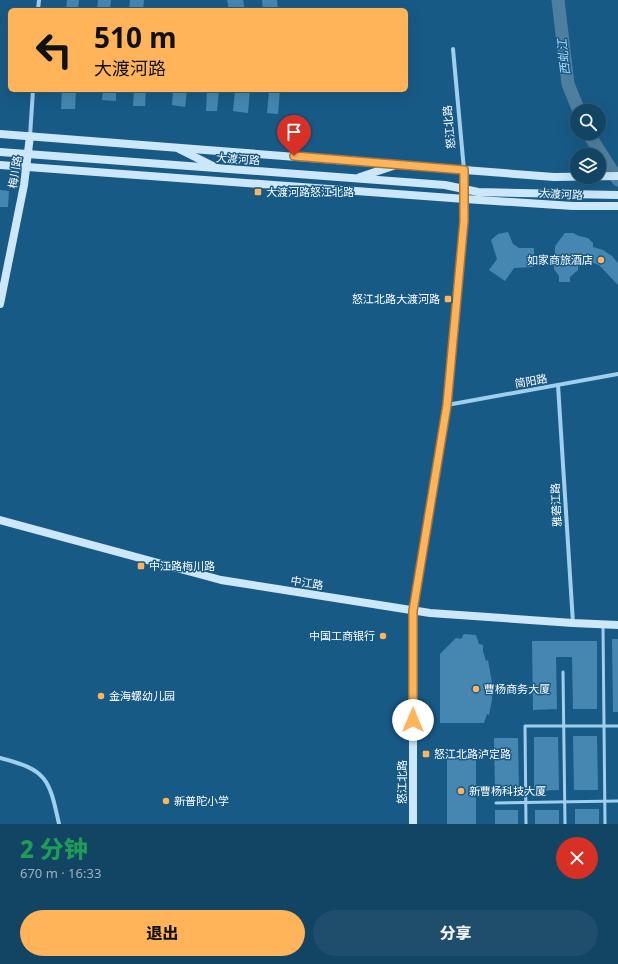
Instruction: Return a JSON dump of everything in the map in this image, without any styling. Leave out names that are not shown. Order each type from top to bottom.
[{"type":"main road","name":"大渡河路","points":[[0,134],[554,177],[570,177]]},
{"type":"main road","name":"梅川路","points":[[0,304],[27,167],[30,136]]},
{"type":"main road","points":[[174,147],[219,169]]},
{"type":"main road","name":"大渡河路","points":[[0,152],[446,185],[478,192],[617,195]]},
{"type":"main road","points":[[356,178],[397,164]]},
{"type":"main road","name":"大渡河路","points":[[0,165],[465,199],[573,206],[618,206]]},
{"type":"main road","name":"怒江北路","points":[[413,824],[413,611],[447,405],[458,298],[465,199],[464,170]]},
{"type":"main road","name":"大渡河路","points":[[606,177],[618,176]]},
{"type":"main road","name":"中江路","points":[[0,520],[221,580],[413,611],[573,623],[618,624]]},
{"type":"street","name":"怒江北路","points":[[453,49],[464,170]]},
{"type":"street","name":"梅川路","points":[[30,136],[33,92]]},
{"type":"street","name":"简阳路","points":[[447,405],[618,374]]},
{"type":"street","name":"雅砻江路","points":[[558,385],[573,623]]},
{"type":"street","points":[[0,758],[30,767],[44,777],[52,791],[59,824]]},
{"type":"lane","points":[[603,624],[605,824]]},
{"type":"lane","points":[[563,672],[565,824]]},
{"type":"lane","points":[[526,824],[525,726],[618,726]]},
{"type":"lane","points":[[496,803],[618,801]]},
{"type":"building","points":[[67,0],[79,0],[78,8],[66,8]]},
{"type":"building","points":[[98,0],[111,0],[110,8],[97,8]]},
{"type":"building","points":[[130,0],[144,0],[143,8],[129,8]]},
{"type":"building","points":[[227,0],[243,0],[245,8],[229,8]]},
{"type":"building","points":[[262,0],[277,0],[278,8],[263,8]]},
{"type":"building","points":[[62,92],[76,92],[75,109],[61,109]]},
{"type":"building","points":[[103,92],[116,92],[116,101],[102,100]]},
{"type":"building","points":[[134,92],[146,92],[145,106],[133,106]]},
{"type":"building","points":[[173,92],[187,92],[185,107],[172,105]]},
{"type":"building","points":[[207,92],[219,92],[217,111],[206,111]]},
{"type":"building","points":[[235,92],[250,92],[248,113],[233,111]]},
{"type":"building","points":[[269,92],[280,92],[278,114],[267,113]]},
{"type":"building","points":[[0,190],[9,191],[8,207],[0,207]]},
{"type":"building","points":[[508,232],[513,244],[519,248],[534,248],[534,267],[514,268],[505,281],[489,270],[497,259],[491,240],[498,234]]},
{"type":"building","name":"如家商旅酒店","points":[[565,233],[573,233],[588,238],[593,243],[593,247],[603,250],[612,256],[618,263],[618,285],[599,265],[578,257],[578,270],[570,277],[570,282],[559,282],[559,276],[554,269],[555,246]]},
{"type":"building","points":[[464,634],[476,635],[479,644],[483,645],[486,661],[488,660],[492,683],[492,700],[489,715],[487,714],[484,723],[440,723],[440,654],[456,638],[461,639]]},
{"type":"building","points":[[612,639],[618,639],[618,712],[613,712]]},
{"type":"building","points":[[532,641],[597,641],[597,709],[573,709],[572,657],[556,657],[557,709],[533,710]]},
{"type":"building","points":[[573,736],[597,736],[598,790],[574,790]]},
{"type":"building","points":[[534,737],[558,737],[559,790],[534,791]]},
{"type":"building","points":[[494,738],[518,738],[519,791],[495,792]]},
{"type":"building","name":"新曹杨科技大厦","points":[[447,758],[476,758],[476,824],[447,824]]},
{"type":"building","points":[[575,809],[599,809],[599,824],[575,824]]},
{"type":"building","points":[[495,810],[518,810],[518,824],[495,824]]},
{"type":"building","points":[[535,810],[559,810],[559,824],[535,824]]},
{"type":"waterway","name":"西虬江","points":[[558,0],[568,84],[576,104]]},
{"type":"waterway","name":"西虬江","points":[[592,140],[618,180]]},
{"type":"place","name":"大渡河路怒江北路","points":[[258,192]]},
{"type":"place","name":"如家商旅酒店","points":[[601,260]]},
{"type":"place","name":"怒江北路大渡河路","points":[[448,299]]},
{"type":"place","name":"中江路梅川路","points":[[141,566]]},
{"type":"place","name":"中国工商银行","points":[[383,636]]},
{"type":"place","name":"曹杨商务大厦","points":[[476,689]]},
{"type":"place","name":"金海螺幼儿园","points":[[101,696]]},
{"type":"place","name":"怒江北路泸定路","points":[[426,754]]},
{"type":"place","name":"新曹杨科技大厦","points":[[461,791]]},
{"type":"place","name":"新普陀小学","points":[[166,801]]},
{"type":"route","points":[[294,156],[464,170],[464,221],[447,405],[433,500],[413,611],[413,720]]}]
